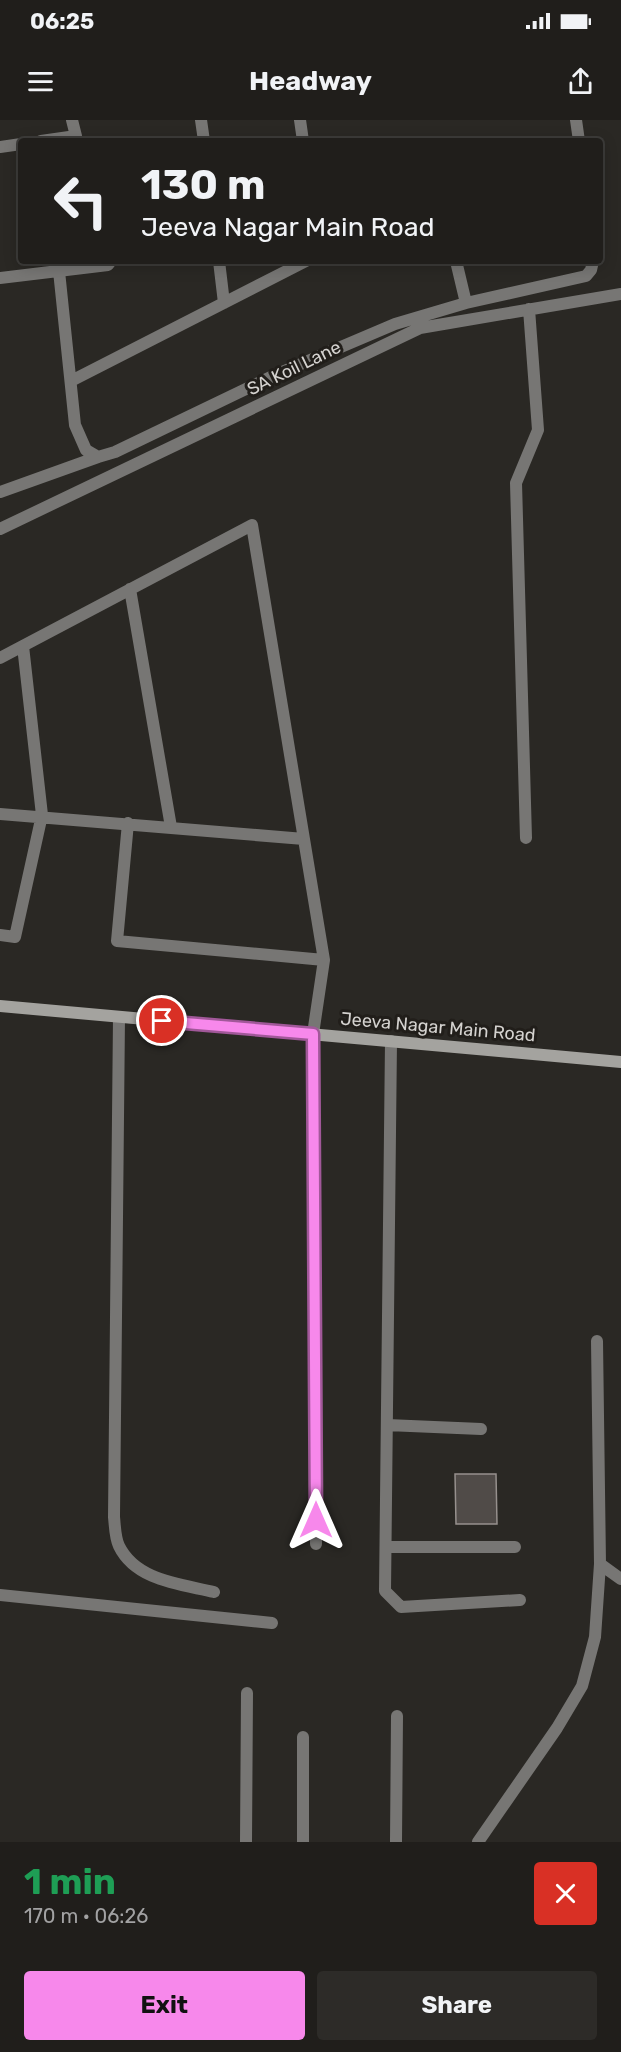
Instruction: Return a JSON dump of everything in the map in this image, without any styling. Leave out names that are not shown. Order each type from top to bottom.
[{"type":"street","points":[[72,120],[77,138]]},
{"type":"street","points":[[201,120],[204,138]]},
{"type":"street","points":[[300,120],[303,138]]},
{"type":"street","points":[[576,120],[579,138]]},
{"type":"street","points":[[0,147],[18,144]]},
{"type":"street","points":[[0,278],[109,264]]},
{"type":"street","points":[[219,264],[224,303]]},
{"type":"street","points":[[71,381],[300,264]]},
{"type":"street","points":[[457,264],[466,303]]},
{"type":"street","points":[[0,492],[115,452],[274,375],[395,324],[466,303],[586,276],[592,264]]},
{"type":"street","points":[[59,271],[75,425],[86,450],[98,457]]},
{"type":"street","name":"SA Koil Lane","points":[[0,530],[420,328],[621,294]]},
{"type":"street","points":[[526,838],[516,483],[538,430],[530,309]]},
{"type":"street","points":[[0,658],[252,525],[324,960],[313,1034],[316,1544]]},
{"type":"street","points":[[130,589],[171,828]]},
{"type":"street","points":[[0,935],[15,937],[42,815],[22,646]]},
{"type":"street","points":[[0,814],[42,815],[304,839]]},
{"type":"street","points":[[128,823],[117,941],[324,960]]},
{"type":"street","name":"Jeeva Nagar Main Road","points":[[0,1006],[621,1062]]},
{"type":"street","points":[[119,1017],[114,1517],[118,1544],[130,1562],[155,1578],[214,1592]]},
{"type":"street","points":[[391,1041],[385,1591],[401,1607],[520,1600]]},
{"type":"street","points":[[478,1842],[557,1728],[582,1686],[595,1637],[600,1564],[597,1341]]},
{"type":"street","points":[[387,1425],[481,1429]]},
{"type":"street","points":[[386,1547],[515,1548]]},
{"type":"street","points":[[600,1564],[621,1579]]},
{"type":"street","points":[[0,1595],[272,1623]]},
{"type":"street","points":[[246,1842],[247,1694]]},
{"type":"street","points":[[396,1842],[397,1716]]},
{"type":"street","points":[[303,1737],[303,1842]]},
{"type":"building","points":[[455,1474],[496,1474],[497,1524],[456,1524]]},
{"type":"route","points":[[162,1021],[313,1034],[316,1520]]}]
